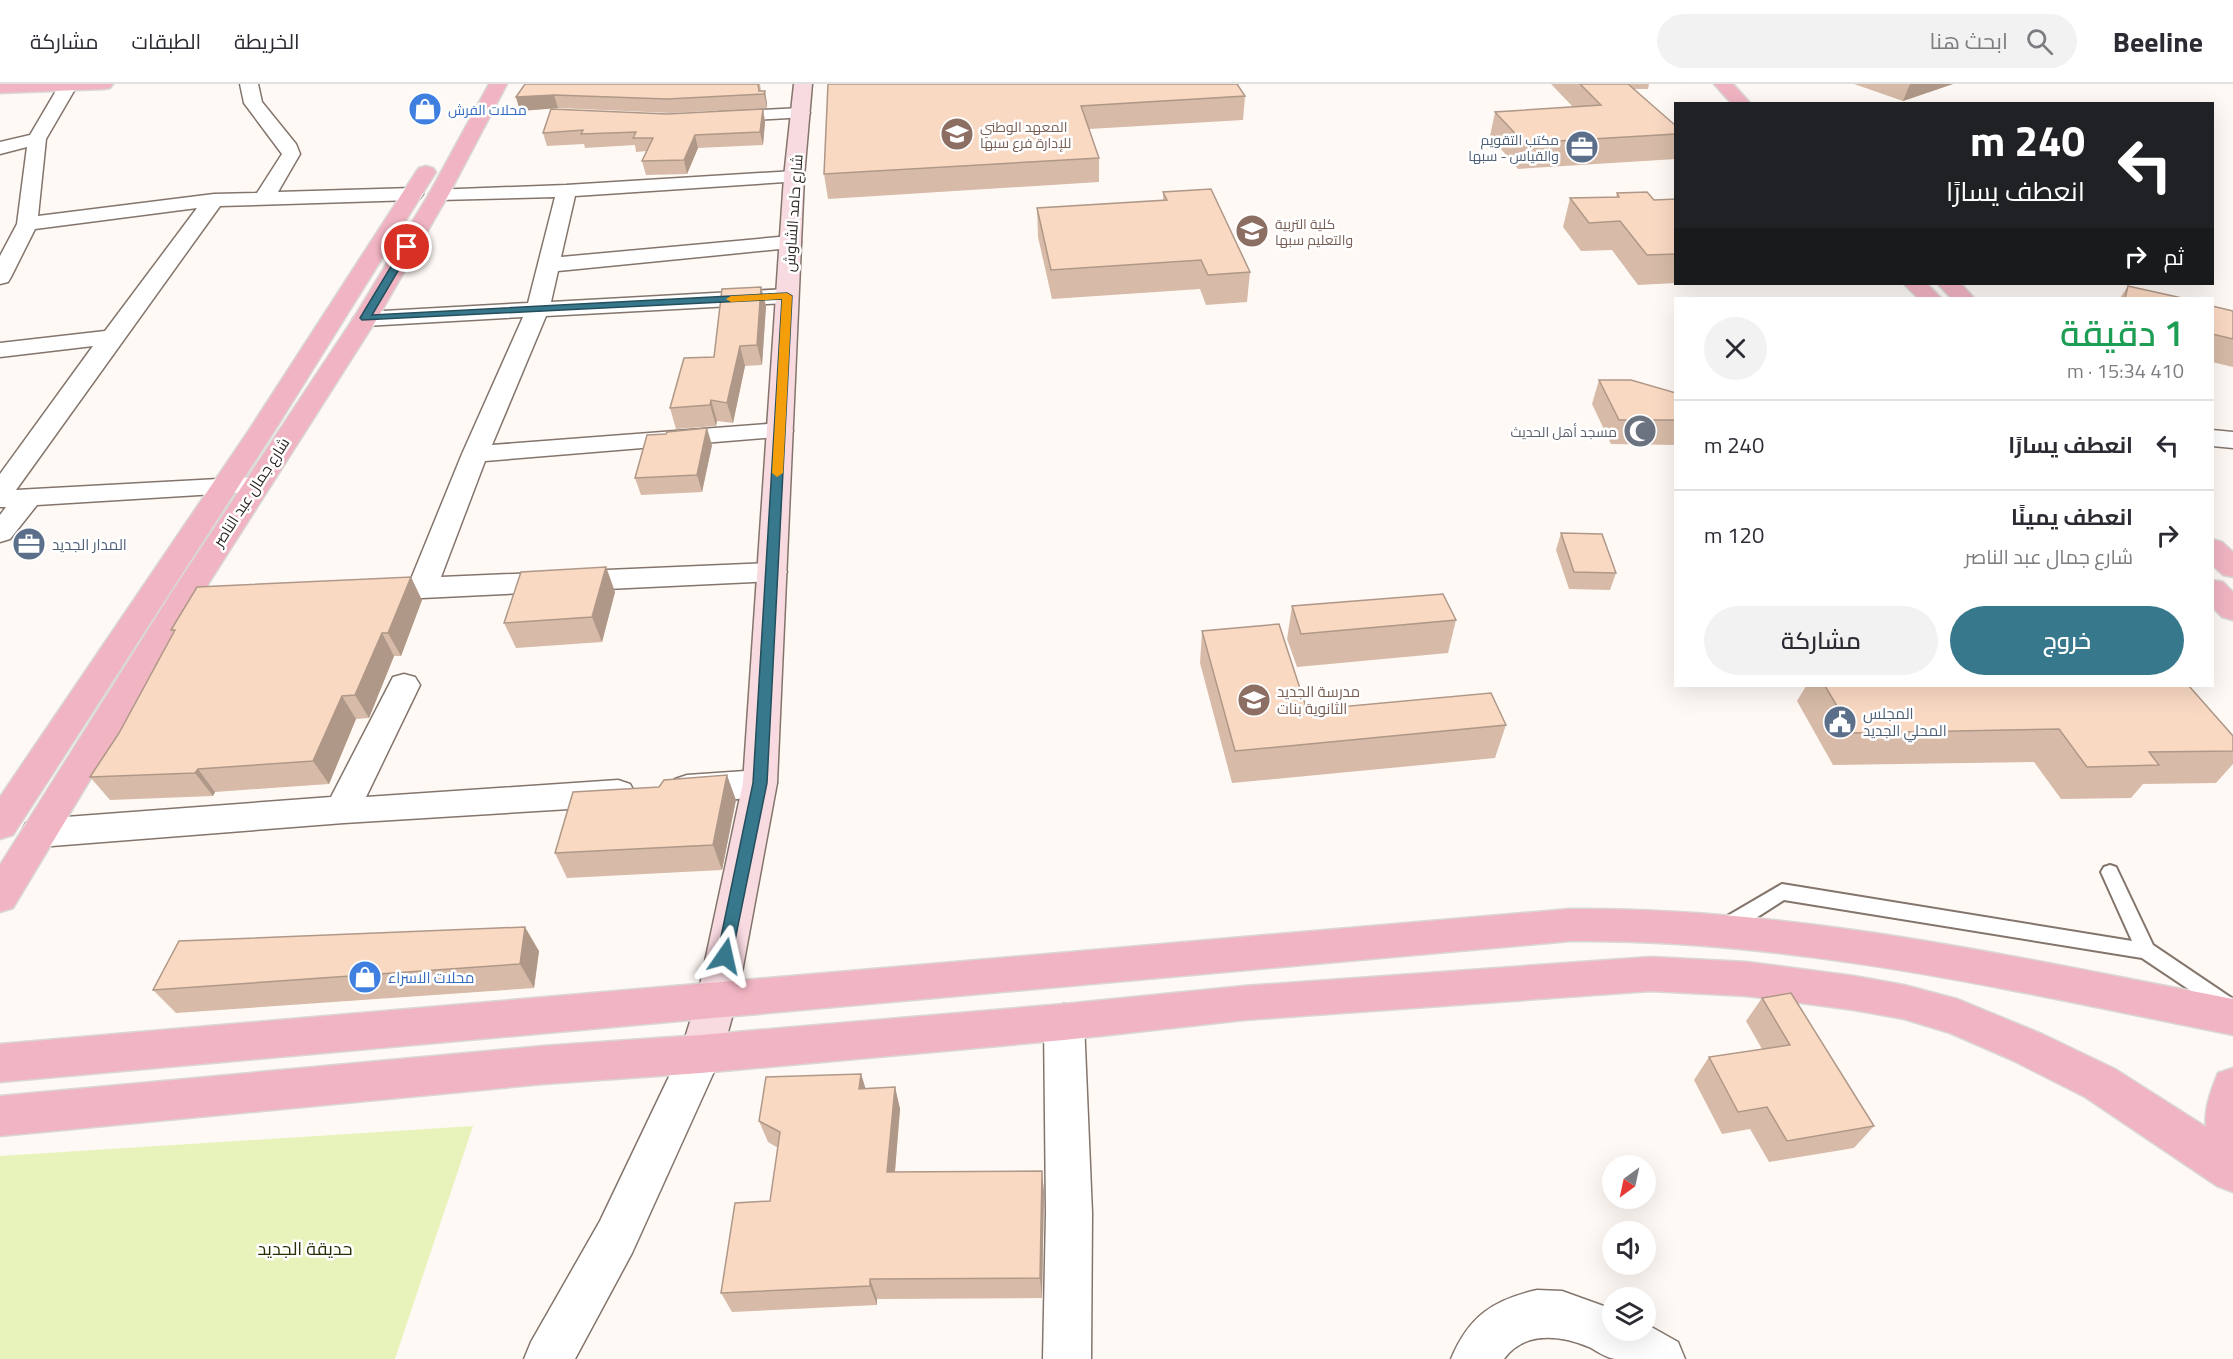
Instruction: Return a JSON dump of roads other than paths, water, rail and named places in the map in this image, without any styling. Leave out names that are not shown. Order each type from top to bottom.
[{"type":"main road","points":[[0,88],[104,84]]},
{"type":"main road","name":"شارع جمال عبد الناصر","points":[[0,897],[183,599],[365,318],[426,194],[474,84]]},
{"type":"main road","name":"شارع جمال عبد الناصر","points":[[0,825],[224,486],[426,194],[498,84]]},
{"type":"main road","points":[[1723,84],[1740,102]]},
{"type":"main road","points":[[1917,285],[1929,297]]},
{"type":"main road","points":[[1950,285],[1962,297]]},
{"type":"main road","points":[[2214,550],[2233,568]]},
{"type":"main road","points":[[2214,591],[2233,610]]},
{"type":"main road","points":[[0,1063],[1570,925],[1649,924],[1721,930],[1899,954],[2233,1017]]},
{"type":"main road","points":[[0,1116],[543,1065],[701,1054],[1064,1022],[1244,1003],[1651,974],[1747,979],[1884,998],[1957,1017],[2027,1047],[2100,1083],[2232,1170]]},
{"type":"main road","points":[[2232,1170],[2226,1118],[2233,1086]]},
{"type":"street","points":[[249,84],[253,103],[289,148],[291,154],[264,198]]},
{"type":"street","name":"شارع حامد الشاوش","points":[[701,1054],[717,999],[760,783],[790,242],[803,84]]},
{"type":"street","points":[[0,277],[27,224],[37,139],[69,85]]},
{"type":"street","points":[[703,118],[801,113]]},
{"type":"street","points":[[0,147],[37,139]]},
{"type":"street","points":[[27,224],[214,200],[566,191],[794,177]]},
{"type":"street","points":[[422,588],[475,454],[538,309],[566,191]]},
{"type":"street","points":[[0,493],[214,200]]},
{"type":"street","points":[[549,265],[790,242]]},
{"type":"street","points":[[365,318],[787,296]]},
{"type":"street","points":[[0,350],[112,337]]},
{"type":"street","points":[[475,454],[780,431]]},
{"type":"street","points":[[2214,438],[2233,440]]},
{"type":"street","points":[[0,499],[255,485]]},
{"type":"street","points":[[0,533],[29,497]]},
{"type":"street","points":[[338,592],[772,572]]},
{"type":"street","points":[[183,599],[219,597]]},
{"type":"street","points":[[344,810],[351,788],[404,686]]},
{"type":"street","points":[[39,833],[344,810],[404,808],[760,783]]},
{"type":"street","points":[[1064,1022],[1069,1213],[1067,1359]]},
{"type":"street","points":[[548,1359],[616,1237],[701,1054]]},
{"type":"street","points":[[1475,1359],[1485,1341],[1501,1325],[1521,1315],[1550,1313],[1580,1318],[1661,1359]]},
{"type":"lane","points":[[2110,872],[2146,951]]},
{"type":"lane","points":[[1721,930],[1782,892],[2146,951],[2233,1010]]},
{"type":"place","name":"محلات الفرش","points":[[425,109]]},
{"type":"place","name":"المعهد الوطني للإدارة فرع سبها","points":[[957,134]]},
{"type":"place","name":"مكتب التقويم والقياس - سبها","points":[[1582,147]]},
{"type":"place","name":"كلية التربية والتعليم سبها","points":[[1252,231]]},
{"type":"place","name":"مسجد أهل الحديث","points":[[1640,431]]},
{"type":"place","name":"المدار الجديد","points":[[29,544]]},
{"type":"place","name":"مدرسة الجديد الثانوية بنات","points":[[1254,700]]},
{"type":"place","name":"المجلس المحلي الجديد","points":[[1840,722]]},
{"type":"place","name":"محلات الاسراء","points":[[365,977]]},
{"type":"park label","name":"حديقة الجديد","points":[[305,1248]]}]
